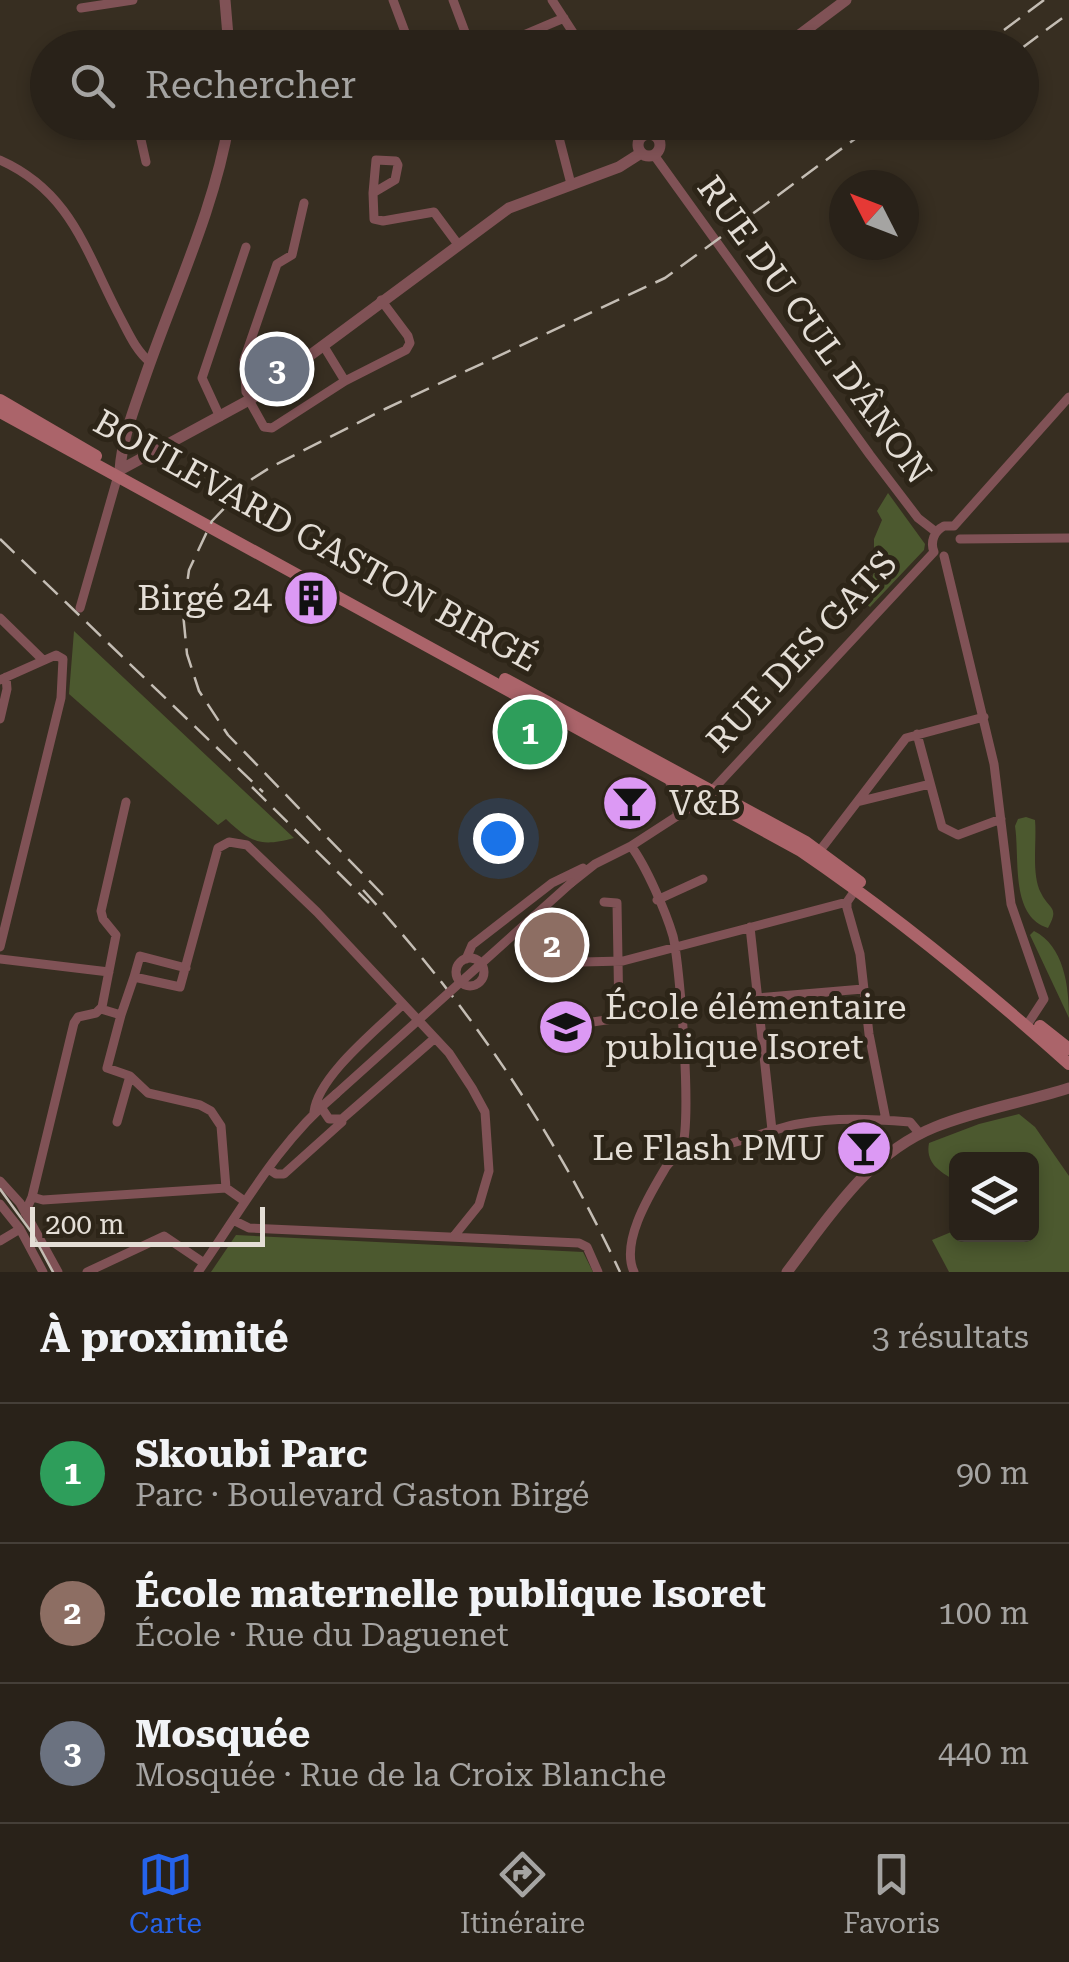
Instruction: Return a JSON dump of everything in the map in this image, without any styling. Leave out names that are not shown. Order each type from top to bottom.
[{"type":"main road","name":"BOULEVARD GASTON BIRGÉ","points":[[0,400],[119,474],[666,778],[707,794]]},
{"type":"main road","name":"BOULEVARD GASTON BIRGÉ","points":[[0,412],[817,856],[1029,1022],[1069,1064]]},
{"type":"main road","name":"BOULEVARD GASTON BIRGÉ","points":[[817,856],[1069,1049]]},
{"type":"street","points":[[82,8],[133,0]]},
{"type":"street","points":[[225,0],[228,30]]},
{"type":"street","points":[[393,0],[404,30]]},
{"type":"street","points":[[453,0],[465,30]]},
{"type":"street","points":[[552,0],[572,30]]},
{"type":"street","points":[[806,30],[846,0]]},
{"type":"street","points":[[536,30],[564,18]]},
{"type":"street","points":[[141,140],[146,162]]},
{"type":"street","points":[[80,608],[119,474],[121,452],[217,176],[225,140]]},
{"type":"street","points":[[560,140],[571,184]]},
{"type":"street","points":[[640,140],[638,143],[648,154]]},
{"type":"street","points":[[119,474],[250,400],[509,208],[619,168],[660,146],[658,140]]},
{"type":"street","name":"RUE DU CUL D'ÂNON","points":[[648,154],[856,437],[918,518],[936,532]]},
{"type":"street","points":[[0,160],[36,179],[76,225],[130,337],[150,362]]},
{"type":"street","points":[[373,193],[374,219],[383,221],[434,212],[458,243]]},
{"type":"street","points":[[304,203],[292,255],[277,264],[244,360],[246,392],[263,424],[270,428],[409,346],[408,336],[382,300]]},
{"type":"street","points":[[220,417],[202,378],[246,247]]},
{"type":"street","points":[[323,345],[344,382]]},
{"type":"street","points":[[1029,1022],[1044,999],[1011,904],[984,718],[939,554],[932,546],[936,532],[944,526],[954,526],[1069,397]]},
{"type":"street","points":[[954,526],[960,539]]},
{"type":"street","points":[[960,539],[1069,538]]},
{"type":"street","points":[[939,554],[951,553],[960,539]]},
{"type":"street","name":"RUE DES GATS","points":[[595,864],[631,846],[707,794],[939,554]]},
{"type":"street","points":[[0,618],[43,660]]},
{"type":"street","points":[[0,720],[7,690],[3,679],[59,655],[64,662],[61,698],[0,947]]},
{"type":"street","points":[[817,856],[902,742],[917,734],[984,718]]},
{"type":"street","points":[[917,734],[939,823],[950,833],[970,832],[1001,820]]},
{"type":"street","points":[[666,778],[679,793],[676,816]]},
{"type":"street","points":[[857,802],[930,784]]},
{"type":"street","points":[[25,1213],[74,1024],[81,1015],[100,1009],[116,932],[103,919],[101,911],[126,802]]},
{"type":"street","points":[[134,977],[180,988],[216,853],[224,843],[247,845],[317,912],[448,1052],[484,1112],[488,1171],[479,1205],[454,1236]]},
{"type":"street","points":[[631,846],[658,900],[674,946],[684,1032],[682,1148],[662,1174],[630,1242],[628,1260],[634,1272]]},
{"type":"street","points":[[87,1272],[164,1236],[201,1268],[236,1221],[243,1200],[317,1110],[595,864]]},
{"type":"street","points":[[466,959],[472,946],[552,883],[595,864]]},
{"type":"street","points":[[658,900],[703,880]]},
{"type":"street","points":[[582,962],[619,962],[846,902],[856,889]]},
{"type":"street","points":[[604,902],[617,903],[619,1018]]},
{"type":"street","points":[[846,902],[860,954],[869,1034],[886,1120]]},
{"type":"street","points":[[750,926],[772,1130]]},
{"type":"street","points":[[186,968],[140,956],[107,1068],[130,1076],[144,1091],[206,1107],[216,1117],[221,1126],[226,1188]]},
{"type":"street","points":[[0,959],[109,972]]},
{"type":"street","points":[[757,998],[864,988]]},
{"type":"street","points":[[403,1004],[324,1088],[316,1100],[317,1110],[329,1119],[342,1119],[435,1038]]},
{"type":"street","points":[[586,1023],[638,1017],[642,1013],[640,1004],[619,1004]]},
{"type":"street","points":[[100,1009],[121,1015]]},
{"type":"street","points":[[117,1122],[130,1076]]},
{"type":"street","points":[[787,1272],[884,1156],[920,1134],[950,1122],[1069,1088]]},
{"type":"street","points":[[260,1182],[268,1186],[284,1174],[342,1124],[342,1119]]},
{"type":"street","points":[[682,1148],[700,1150],[801,1123],[886,1120],[914,1124],[920,1134]]},
{"type":"street","points":[[270,1170],[284,1174]]},
{"type":"street","points":[[0,1181],[25,1213],[58,1272]]},
{"type":"street","points":[[32,1196],[43,1200],[226,1188],[243,1200]]},
{"type":"street","points":[[0,1204],[20,1229],[43,1272]]},
{"type":"street","points":[[236,1221],[249,1228],[584,1244],[598,1272]]},
{"type":"street","points":[[0,1241],[20,1229]]},
{"type":"green space","points":[[888,493],[925,544],[924,550],[870,607],[865,603],[881,556],[874,550],[882,520],[877,511]]},
{"type":"green space","points":[[74,631],[294,838],[257,841],[226,819],[218,825],[69,694]]},
{"type":"green space","points":[[1018,819],[1035,820],[1036,877],[1053,912],[1048,928],[1028,912],[1019,885],[1015,826]]},
{"type":"green space","points":[[1034,931],[1052,946],[1063,968],[1069,1018],[1030,935]]},
{"type":"green space","points":[[1019,1114],[1035,1127],[1069,1176],[1069,1272],[949,1272],[932,1240],[949,1233],[949,1242],[1039,1242],[1039,1152],[949,1152],[949,1177],[929,1157],[929,1143]]},
{"type":"green space","points":[[236,1235],[583,1252],[593,1272],[211,1272]]},
{"type":"tram line","points":[[0,1189],[32,1233],[53,1272]]},
{"type":"railway","points":[[1004,30],[1044,0]]},
{"type":"railway","points":[[1039,35],[1069,13]]},
{"type":"railway","points":[[383,895],[228,735],[199,691],[187,654],[183,613],[189,570],[212,521],[252,479],[271,467],[665,278],[853,140]]},
{"type":"railway","points":[[0,539],[263,792]]},
{"type":"railway","points":[[252,787],[369,903]]},
{"type":"railway","points":[[363,890],[438,978],[506,1071],[567,1169],[620,1272]]},
{"type":"place","name":"Mosquée","points":[[277,369]]},
{"type":"place","name":"Birgé 24","points":[[311,598]]},
{"type":"place","name":"Skoubi Parc","points":[[530,732]]},
{"type":"place","name":"V&B","points":[[630,803]]},
{"type":"place","name":"École maternelle publique Isoret","points":[[552,945]]},
{"type":"place","name":"École élémentaire publique Isoret","points":[[566,1027]]},
{"type":"place","name":"Le Flash PMU","points":[[864,1148]]}]
